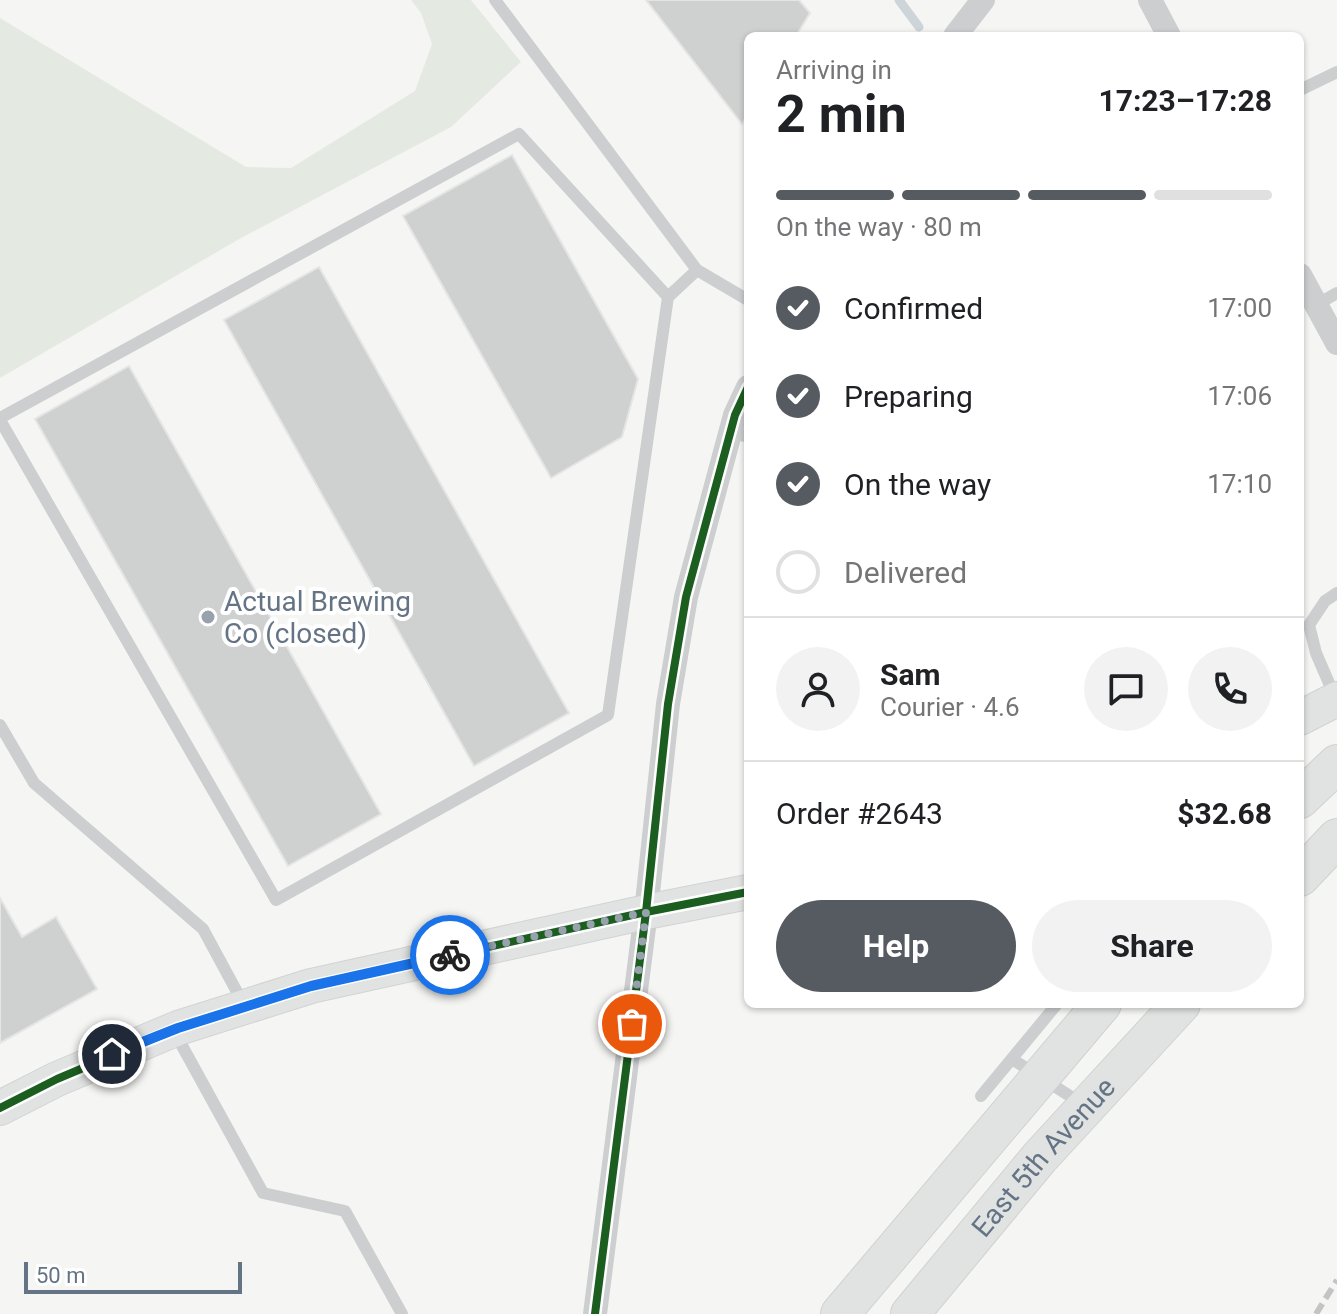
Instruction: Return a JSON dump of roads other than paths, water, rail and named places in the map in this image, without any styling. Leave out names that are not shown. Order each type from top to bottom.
[{"type":"main road","points":[[1304,795],[1337,764]]},
{"type":"main road","points":[[1304,873],[1337,838]]},
{"type":"main road","name":"East 5th Avenue","points":[[840,1314],[1025,1069],[1097,1008]]},
{"type":"main road","name":"East 5th Avenue","points":[[910,1314],[1040,1157],[1177,1008]]},
{"type":"street","points":[[958,32],[983,0]]},
{"type":"street","points":[[1150,0],[1167,32]]},
{"type":"street","points":[[1304,279],[1327,299],[1337,343]]},
{"type":"street","points":[[595,1314],[646,912],[668,704],[686,597],[740,435],[735,415],[744,396]]},
{"type":"street","points":[[1304,716],[1337,700]]},
{"type":"street","points":[[0,1108],[57,1079],[173,1030],[311,986],[744,893]]},
{"type":"lane","points":[[495,0],[697,270],[744,298]]},
{"type":"lane","points":[[1304,88],[1337,72]]},
{"type":"lane","points":[[668,297],[519,134],[0,419],[276,900],[608,715],[668,297],[697,270]]},
{"type":"lane","points":[[1337,593],[1325,601],[1309,625],[1316,653],[1337,700]]},
{"type":"lane","points":[[0,725],[34,783],[203,929],[245,1006]]},
{"type":"lane","points":[[981,1096],[1025,1069],[1055,1008]]},
{"type":"lane","points":[[173,1030],[263,1193],[345,1211],[402,1314]]},
{"type":"lane","points":[[1025,1069],[1086,1107]]},
{"type":"waterway","points":[[899,0],[919,27]]},
{"type":"railway","points":[[1316,1314],[1337,1280]]},
{"type":"place","name":"Actual Brewing Co (closed)","points":[[208,617]]}]
